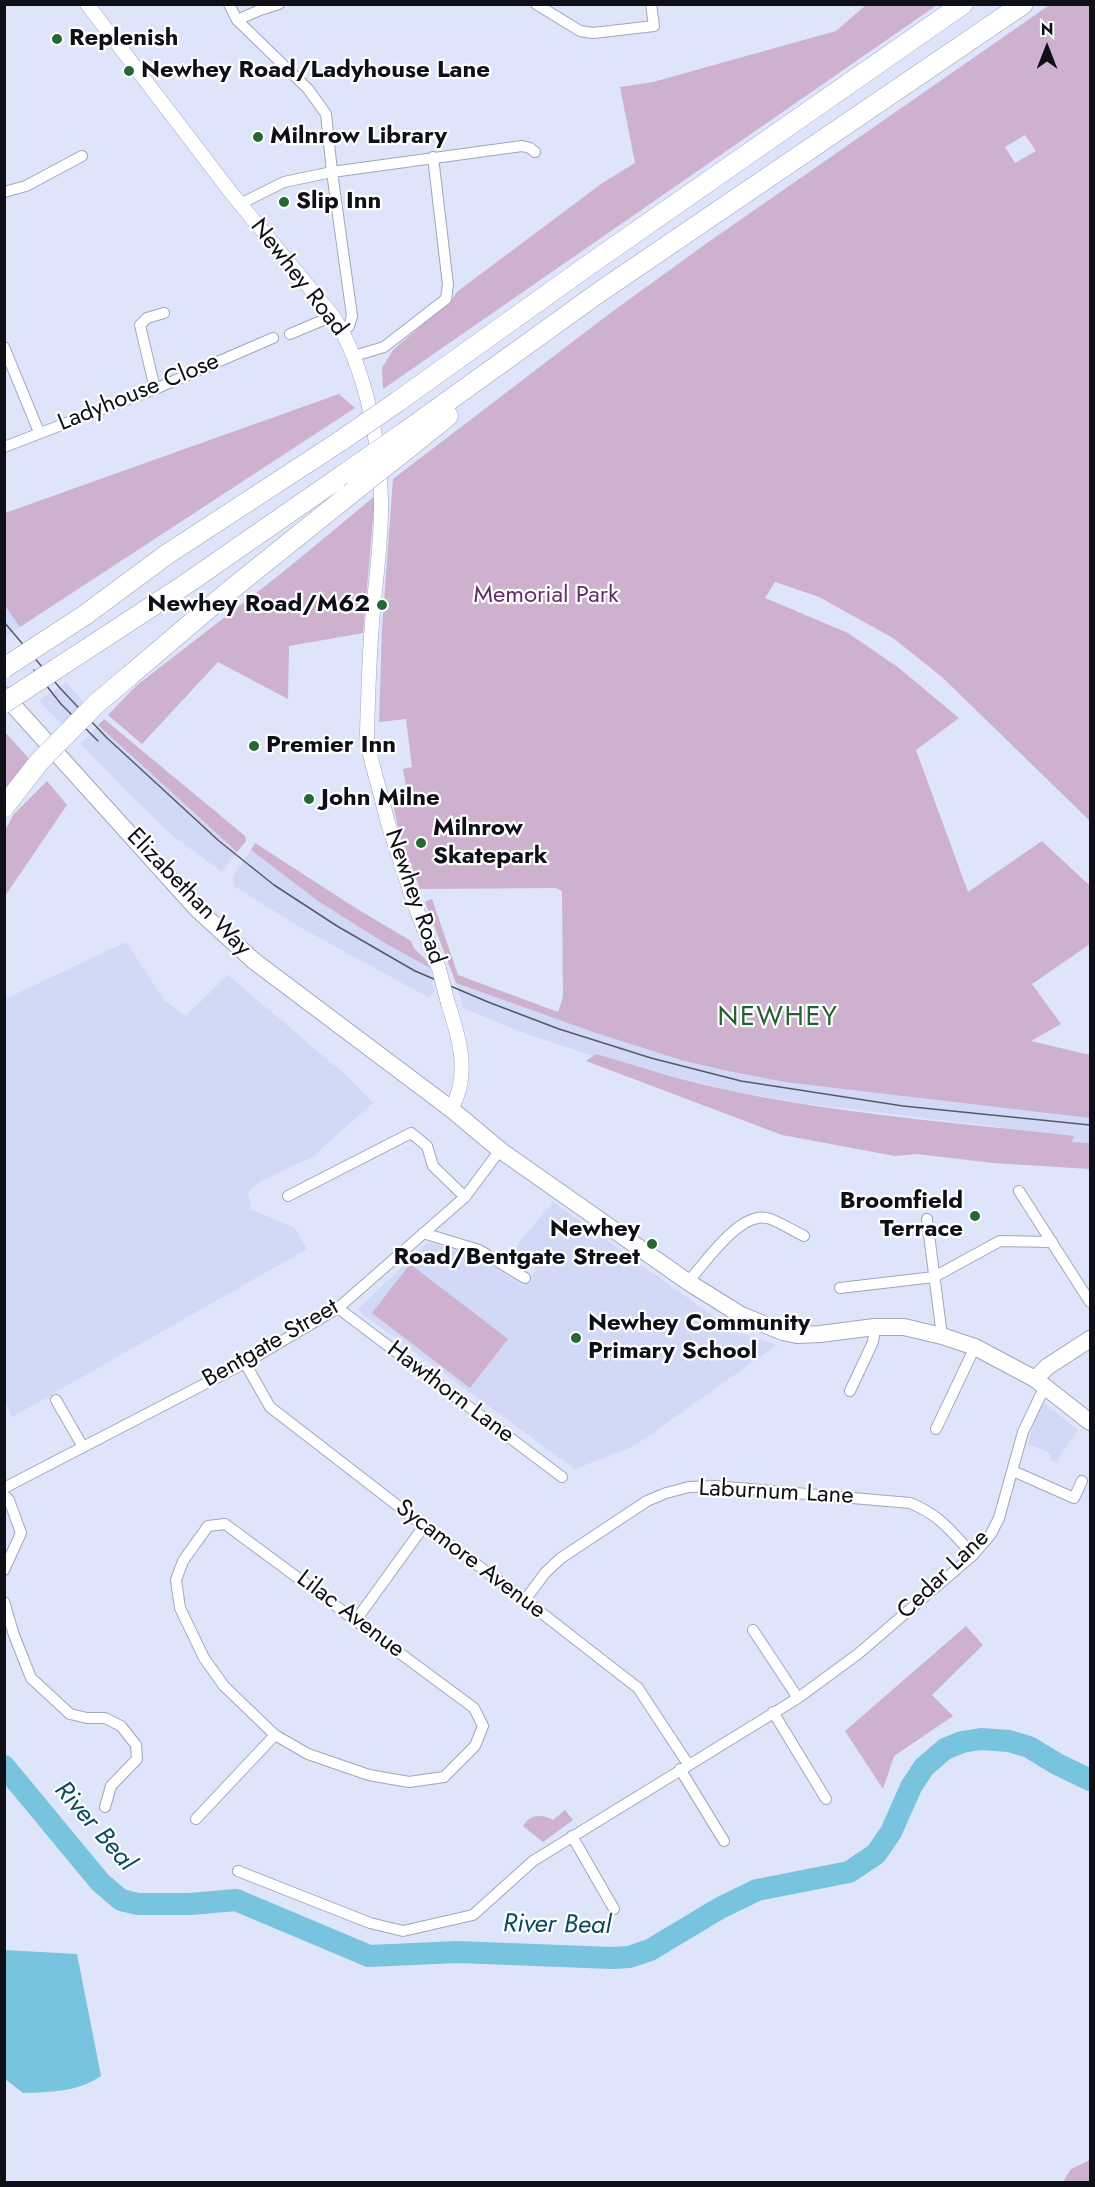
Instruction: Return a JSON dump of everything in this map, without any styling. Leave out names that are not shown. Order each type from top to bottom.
[{"type":"highway","points":[[4,668],[85,615],[166,555],[398,402],[593,262],[963,4]]},
{"type":"highway","points":[[4,807],[39,762],[97,703],[228,592],[350,494],[406,441],[601,291],[1023,4]]},
{"type":"highway","points":[[4,703],[186,584],[346,473],[406,441]]},
{"type":"main road","name":"Elizabethan Way","points":[[4,695],[196,908],[254,961],[451,1109]]},
{"type":"main road","points":[[451,1109],[500,1150],[688,1282],[741,1315],[783,1332],[797,1335],[875,1327],[904,1327],[942,1336],[975,1347],[1040,1382],[1090,1422]]},
{"type":"main road","points":[[1040,1382],[1047,1367],[1090,1339]]},
{"type":"street","name":"Newhey Road","points":[[87,4],[240,204],[333,316],[354,356],[374,434],[380,467],[381,494],[371,636],[368,747],[388,823],[439,969],[459,1038],[462,1065],[460,1088],[451,1109]]},
{"type":"street","points":[[229,4],[237,20],[308,89],[326,114],[352,316],[349,326],[343,332]]},
{"type":"street","points":[[237,20],[279,4]]},
{"type":"street","points":[[536,4],[580,31],[593,33],[654,26],[651,4]]},
{"type":"street","points":[[240,204],[284,182],[332,172],[522,146],[535,152]]},
{"type":"street","points":[[4,192],[26,186],[82,156]]},
{"type":"street","points":[[354,356],[384,347],[446,299],[448,285],[433,158]]},
{"type":"street","points":[[155,389],[140,325],[147,318],[164,313]]},
{"type":"street","points":[[290,334],[333,316]]},
{"type":"street","name":"Ladyhouse Close","points":[[4,447],[155,389],[273,338]]},
{"type":"street","points":[[4,347],[39,432]]},
{"type":"street","points":[[288,1196],[411,1133],[427,1146],[433,1166],[465,1197]]},
{"type":"street","name":"Bentgate Street","points":[[4,1488],[245,1363],[338,1308],[465,1197],[500,1150]]},
{"type":"street","points":[[1019,1191],[1090,1302]]},
{"type":"street","points":[[688,1282],[734,1229],[751,1218],[767,1218],[804,1236]]},
{"type":"street","points":[[927,1219],[942,1336]]},
{"type":"street","points":[[423,1233],[479,1250],[525,1278]]},
{"type":"street","points":[[840,1288],[934,1277],[1000,1241],[1052,1242]]},
{"type":"street","name":"Hawthorn Lane","points":[[338,1308],[562,1477]]},
{"type":"street","points":[[850,1390],[873,1342],[875,1327]]},
{"type":"street","points":[[936,1429],[975,1347]]},
{"type":"street","name":"Sycamore Avenue","points":[[245,1363],[270,1407],[638,1688],[684,1766],[724,1841]]},
{"type":"street","name":"Cedar Lane","points":[[238,1871],[370,1923],[403,1931],[473,1915],[533,1861],[684,1766],[798,1698],[858,1654],[973,1555],[995,1527],[1040,1382]]},
{"type":"street","points":[[56,1400],[83,1447]]},
{"type":"street","points":[[1013,1471],[1074,1498],[1082,1481]]},
{"type":"street","name":"Laburnum Lane","points":[[525,1600],[545,1573],[561,1558],[647,1501],[689,1487],[726,1486],[910,1503],[929,1510],[973,1555]]},
{"type":"street","points":[[4,1495],[9,1500],[21,1533],[4,1570]]},
{"type":"street","name":"Lilac Avenue","points":[[225,1524],[356,1620],[474,1708],[483,1726],[475,1746],[444,1777],[409,1782],[369,1775],[308,1754],[276,1735],[224,1686],[204,1658],[180,1608],[176,1580],[183,1561],[208,1526],[225,1524]]},
{"type":"street","points":[[356,1620],[424,1526]]},
{"type":"street","points":[[4,1602],[31,1678],[70,1714],[87,1718],[105,1718],[122,1726],[136,1745],[137,1759],[111,1786],[105,1808]]},
{"type":"street","points":[[753,1630],[798,1698]]},
{"type":"street","points":[[773,1712],[825,1799]]},
{"type":"street","points":[[196,1819],[276,1735]]},
{"type":"street","points":[[572,1836],[614,1909]]},
{"type":"shaded area","points":[[4,606],[20,627],[5,637],[4,637]]},
{"type":"shaded area","points":[[66,682],[86,705],[65,727],[39,701]]},
{"type":"shaded area","points":[[98,725],[237,852],[222,872],[173,836],[81,744]]},
{"type":"shaded area","points":[[251,850],[318,901],[383,942],[430,968],[434,992],[429,998],[298,926],[234,886],[233,876]]},
{"type":"shaded area","points":[[126,942],[165,1001],[186,1016],[228,975],[349,1078],[373,1103],[312,1157],[263,1180],[248,1192],[252,1210],[294,1227],[307,1249],[12,1417],[4,1399],[5,999]]},
{"type":"shaded area","points":[[456,983],[593,1032],[681,1060],[1090,1118],[1090,1143],[1072,1142],[1073,1136],[808,1104],[737,1092],[664,1074],[593,1056],[526,1034],[463,1008]]},
{"type":"shaded area","name":"Newhey Community Primary School","points":[[553,1202],[736,1332],[777,1345],[634,1446],[575,1469],[357,1310],[428,1242],[476,1256],[524,1286],[537,1269],[512,1251]]},
{"type":"shaded area","points":[[1044,1403],[1078,1430],[1056,1462],[1049,1459],[1051,1455],[1042,1449],[1028,1445],[1035,1416]]},
{"type":"green space","name":"Memorial Park","points":[[1051,4],[1090,5],[1090,821],[942,677],[893,638],[819,597],[775,582],[765,598],[848,633],[899,668],[959,718],[916,750],[968,892],[1042,841],[1090,886],[1090,944],[1032,984],[1061,1024],[1031,1041],[1090,1055],[1090,1118],[785,1082],[723,1070],[681,1060],[593,1032],[456,983],[425,902],[432,899],[458,975],[558,1012],[563,997],[562,891],[556,888],[420,889],[399,832],[393,804],[408,799],[403,769],[412,767],[406,719],[379,722],[382,629],[393,479],[609,314],[707,243]],"holes":[[[1025,135],[1036,151],[1015,163],[1005,147]]]},
{"type":"green space","points":[[866,5],[937,5],[383,389],[382,368],[393,350],[452,299],[458,291],[601,184],[635,163],[620,87],[653,82],[836,31]]},
{"type":"green space","points":[[339,394],[355,408],[20,627],[5,606],[5,513]]},
{"type":"green space","points":[[375,496],[363,633],[289,646],[288,699],[218,662],[142,744],[108,715],[136,686],[283,572]]},
{"type":"green space","points":[[104,719],[245,836],[246,841],[237,852],[98,725]]},
{"type":"green space","points":[[5,732],[32,762],[5,794]]},
{"type":"green space","points":[[47,781],[67,805],[5,896],[5,830],[14,814]]},
{"type":"green space","points":[[255,843],[411,941],[430,968],[383,942],[318,901],[251,850]]},
{"type":"green space","points":[[596,1054],[666,1075],[779,1100],[863,1113],[1074,1136],[1072,1142],[1090,1143],[1090,1169],[993,1163],[917,1154],[895,1156],[782,1135],[586,1061]]},
{"type":"green space","points":[[410,1264],[508,1339],[470,1388],[372,1313]]},
{"type":"green space","points":[[966,1626],[983,1645],[932,1695],[953,1716],[894,1756],[883,1789],[845,1731]]},
{"type":"green space","points":[[565,1810],[573,1820],[543,1842],[523,1826],[529,1819],[536,1816],[553,1820]]},
{"type":"green space","points":[[1090,2160],[1090,2182],[1063,2182],[1071,2169]]},
{"type":"water","points":[[5,1950],[77,1954],[101,2076],[73,2088],[23,2093],[5,2079]]},
{"type":"waterway","name":"River Beal","points":[[4,1766],[100,1882],[121,1900],[138,1904],[190,1904],[236,1900],[369,1956],[457,1952],[612,1958],[629,1957],[650,1950],[720,1908],[757,1890],[849,1872],[876,1854],[891,1832],[911,1787],[924,1767],[945,1749],[962,1742],[981,1739],[1009,1741],[1029,1747],[1090,1780]]},
{"type":"tram line","points":[[4,622],[60,688],[106,737],[219,841],[274,885],[337,926],[415,971],[559,1029],[651,1058],[741,1081],[903,1106],[1090,1125]]},
{"type":"tram line","points":[[34,670],[61,704],[98,741]]},
{"type":"place","name":"Replenish","points":[[57,39]]},
{"type":"place","name":"Newhey Road/Ladyhouse Lane","points":[[129,71]]},
{"type":"place","name":"Milnrow Library","points":[[258,137]]},
{"type":"place","name":"Slip Inn","points":[[284,202]]},
{"type":"place","name":"Newhey Road/M62","points":[[382,605]]},
{"type":"place","name":"Premier Inn","points":[[254,746]]},
{"type":"place","name":"John Milne","points":[[309,799]]},
{"type":"place","name":"Milnrow Skatepark","points":[[421,843]]},
{"type":"place","name":"Broomfield Terrace","points":[[975,1216]]},
{"type":"place","name":"Newhey Road/Bentgate Street","points":[[652,1244]]},
{"type":"place","name":"Newhey Community Primary School","points":[[576,1338]]},
{"type":"district","name":"NEWHEY","points":[[778,1018]]}]
